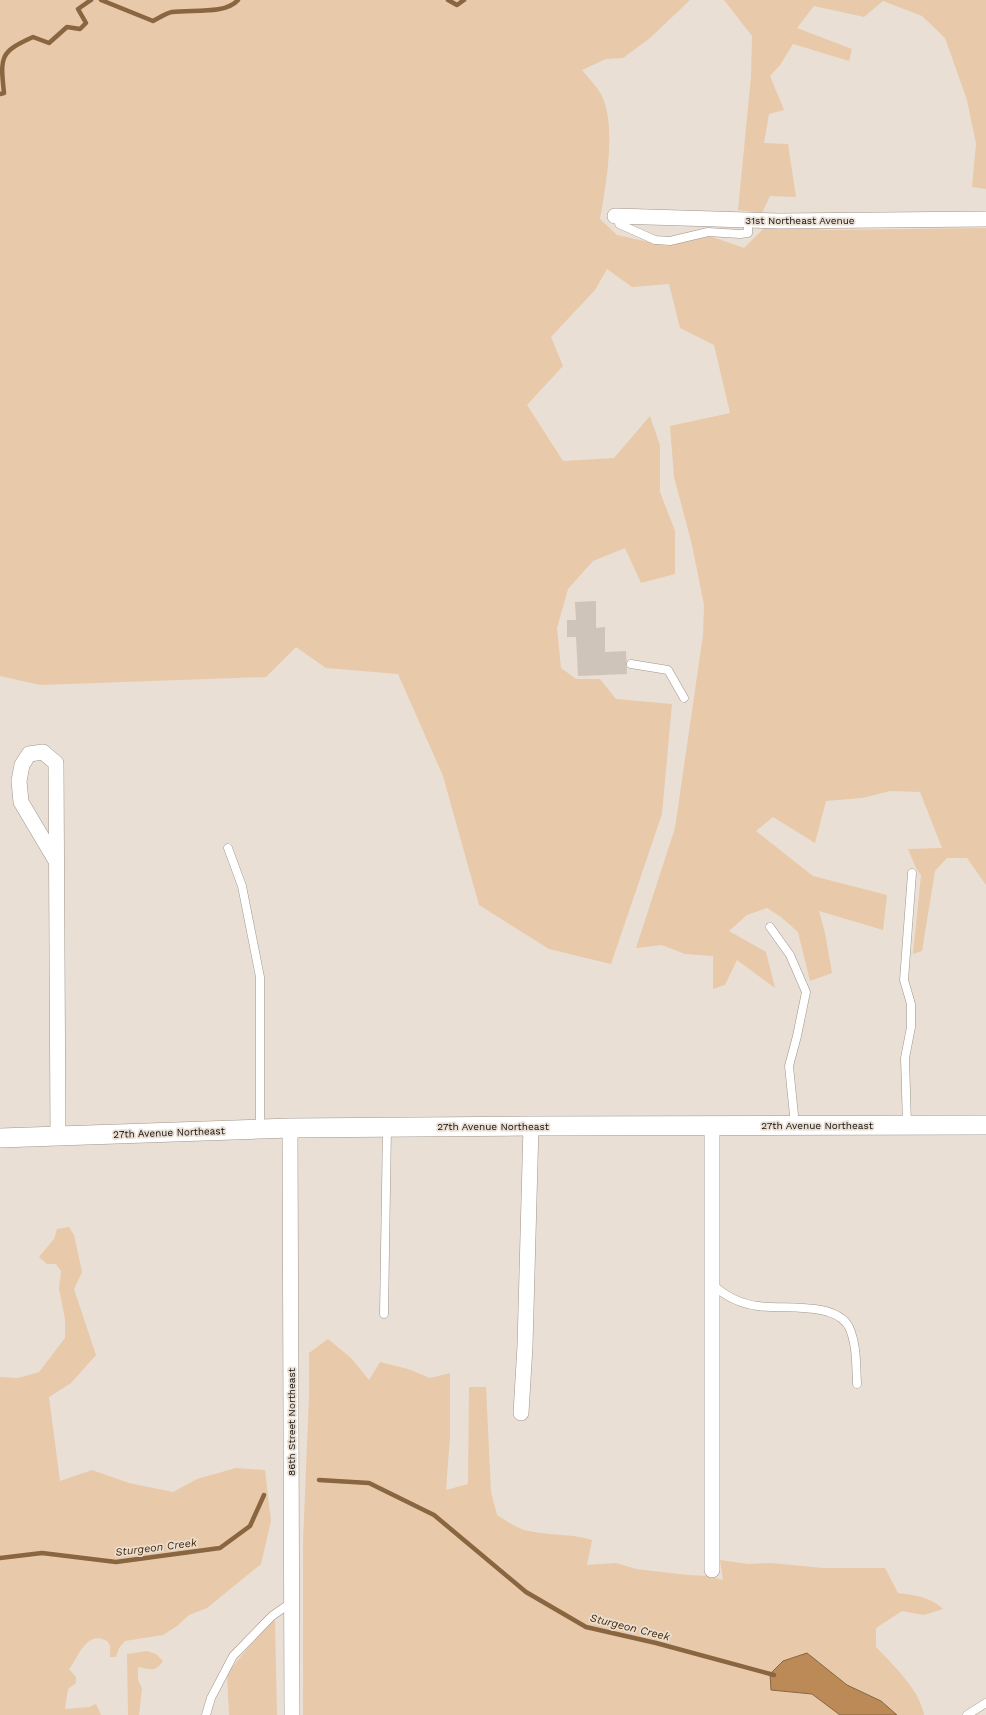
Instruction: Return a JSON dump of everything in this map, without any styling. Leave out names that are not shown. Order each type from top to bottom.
[{"type":"street","name":"31st Northeast Avenue","points":[[617,216],[748,220],[986,219]]},
{"type":"street","points":[[56,860],[22,802],[19,781],[22,765],[29,754],[43,752],[56,763],[58,1136]]},
{"type":"street","name":"27th Avenue Northeast","points":[[0,1138],[290,1128],[986,1125]]},
{"type":"street","points":[[521,1413],[525,1338],[531,1126]]},
{"type":"street","points":[[712,1126],[712,1570]]},
{"type":"street","name":"86th Street Northeast","points":[[290,1128],[292,1715]]},
{"type":"lane","points":[[617,216],[619,224],[625,228],[655,240],[670,241],[708,232],[748,233],[748,220]]},
{"type":"lane","points":[[631,664],[668,670],[684,698]]},
{"type":"lane","points":[[228,848],[242,886],[260,977],[260,1129]]},
{"type":"lane","points":[[907,1125],[905,1058],[911,1027],[911,1004],[904,980],[912,872]]},
{"type":"lane","points":[[770,927],[790,956],[806,992],[797,1036],[788,1066],[795,1125]]},
{"type":"lane","points":[[384,1314],[387,1127]]},
{"type":"lane","points":[[712,1284],[720,1292],[740,1302],[757,1306],[817,1309],[836,1314],[848,1326],[855,1345],[856,1384]]},
{"type":"lane","points":[[206,1715],[211,1698],[233,1656],[272,1616],[292,1602]]},
{"type":"lane","points":[[967,1715],[986,1703]]},
{"type":"shaded area","points":[[0,0],[690,0],[650,38],[623,58],[606,59],[582,70],[601,94],[606,107],[609,155],[600,219],[617,235],[667,246],[710,236],[744,248],[766,226],[828,230],[986,228],[986,885],[967,858],[947,858],[935,871],[922,951],[913,954],[921,875],[916,868],[908,849],[942,848],[920,792],[890,791],[862,798],[826,801],[815,843],[773,817],[756,831],[813,876],[887,895],[883,930],[819,911],[825,933],[832,973],[810,981],[798,932],[781,917],[767,908],[747,915],[729,931],[766,952],[775,988],[737,960],[725,985],[713,989],[713,956],[685,954],[662,945],[636,948],[675,828],[703,635],[704,605],[692,545],[674,477],[670,426],[730,413],[714,345],[680,328],[669,284],[632,287],[607,269],[595,290],[551,337],[563,366],[527,405],[563,461],[614,458],[650,416],[660,445],[660,492],[675,531],[675,574],[641,583],[625,548],[593,561],[568,589],[557,628],[561,668],[576,679],[600,679],[616,699],[672,704],[662,814],[611,964],[549,949],[479,905],[443,776],[398,674],[326,668],[296,647],[266,677],[40,685],[0,676]]},
{"type":"shaded area","points":[[724,0],[986,0],[986,189],[972,187],[976,144],[967,100],[945,38],[922,16],[883,1],[864,17],[814,6],[797,28],[852,49],[849,61],[793,44],[780,65],[770,76],[784,110],[769,114],[764,143],[788,144],[796,197],[770,196],[762,213],[738,210],[751,77],[752,36]]},
{"type":"shaded area","points":[[69,1227],[74,1235],[82,1272],[74,1289],[96,1355],[71,1383],[49,1397],[60,1481],[92,1470],[129,1483],[173,1492],[197,1479],[236,1468],[265,1470],[271,1521],[261,1564],[207,1608],[189,1615],[177,1626],[163,1635],[125,1641],[119,1648],[116,1657],[110,1657],[110,1645],[105,1640],[98,1638],[93,1639],[83,1647],[69,1669],[76,1677],[76,1683],[68,1689],[65,1709],[89,1707],[96,1704],[101,1715],[0,1715],[0,1377],[18,1378],[39,1372],[65,1338],[65,1319],[59,1289],[61,1271],[56,1264],[47,1264],[39,1257],[54,1239],[57,1229]]},
{"type":"shaded area","points":[[328,1339],[351,1358],[369,1380],[380,1362],[408,1369],[430,1378],[450,1373],[450,1437],[446,1490],[468,1484],[469,1387],[486,1387],[491,1492],[497,1515],[524,1530],[575,1536],[592,1540],[587,1565],[616,1563],[636,1569],[708,1576],[723,1580],[720,1560],[748,1564],[771,1563],[823,1568],[885,1568],[898,1593],[928,1599],[943,1609],[924,1615],[902,1611],[876,1628],[876,1647],[912,1687],[924,1715],[897,1715],[881,1701],[847,1685],[807,1653],[783,1661],[770,1674],[771,1690],[812,1694],[840,1715],[303,1715],[303,1542],[309,1396],[309,1353]]},
{"type":"shaded area","points":[[275,1620],[277,1715],[229,1715],[227,1674],[253,1641]]},
{"type":"shaded area","points":[[147,1651],[156,1654],[163,1661],[155,1669],[138,1667],[138,1680],[142,1688],[139,1715],[128,1715],[127,1654]]},
{"type":"shaded area","points":[[807,1653],[847,1685],[881,1701],[897,1715],[840,1715],[812,1694],[771,1690],[770,1674],[783,1661]]},
{"type":"building","points":[[596,601],[596,628],[605,627],[605,652],[626,651],[627,674],[578,676],[576,637],[567,637],[567,620],[576,620],[575,602]]},
{"type":"waterway","points":[[0,94],[4,93],[2,71],[3,63],[8,52],[22,42],[33,37],[49,43],[67,27],[80,29],[86,23],[78,9],[91,0]]},
{"type":"waterway","points":[[101,0],[153,21],[172,12],[216,10],[225,8],[238,0]]},
{"type":"waterway","points":[[448,0],[457,5],[464,0]]},
{"type":"waterway","name":"Sturgeon Creek","points":[[319,1480],[369,1483],[434,1515],[526,1592],[586,1627],[656,1643],[774,1675]]},
{"type":"waterway","name":"Sturgeon Creek","points":[[0,1558],[42,1553],[116,1562],[220,1548],[250,1526],[264,1495]]}]
